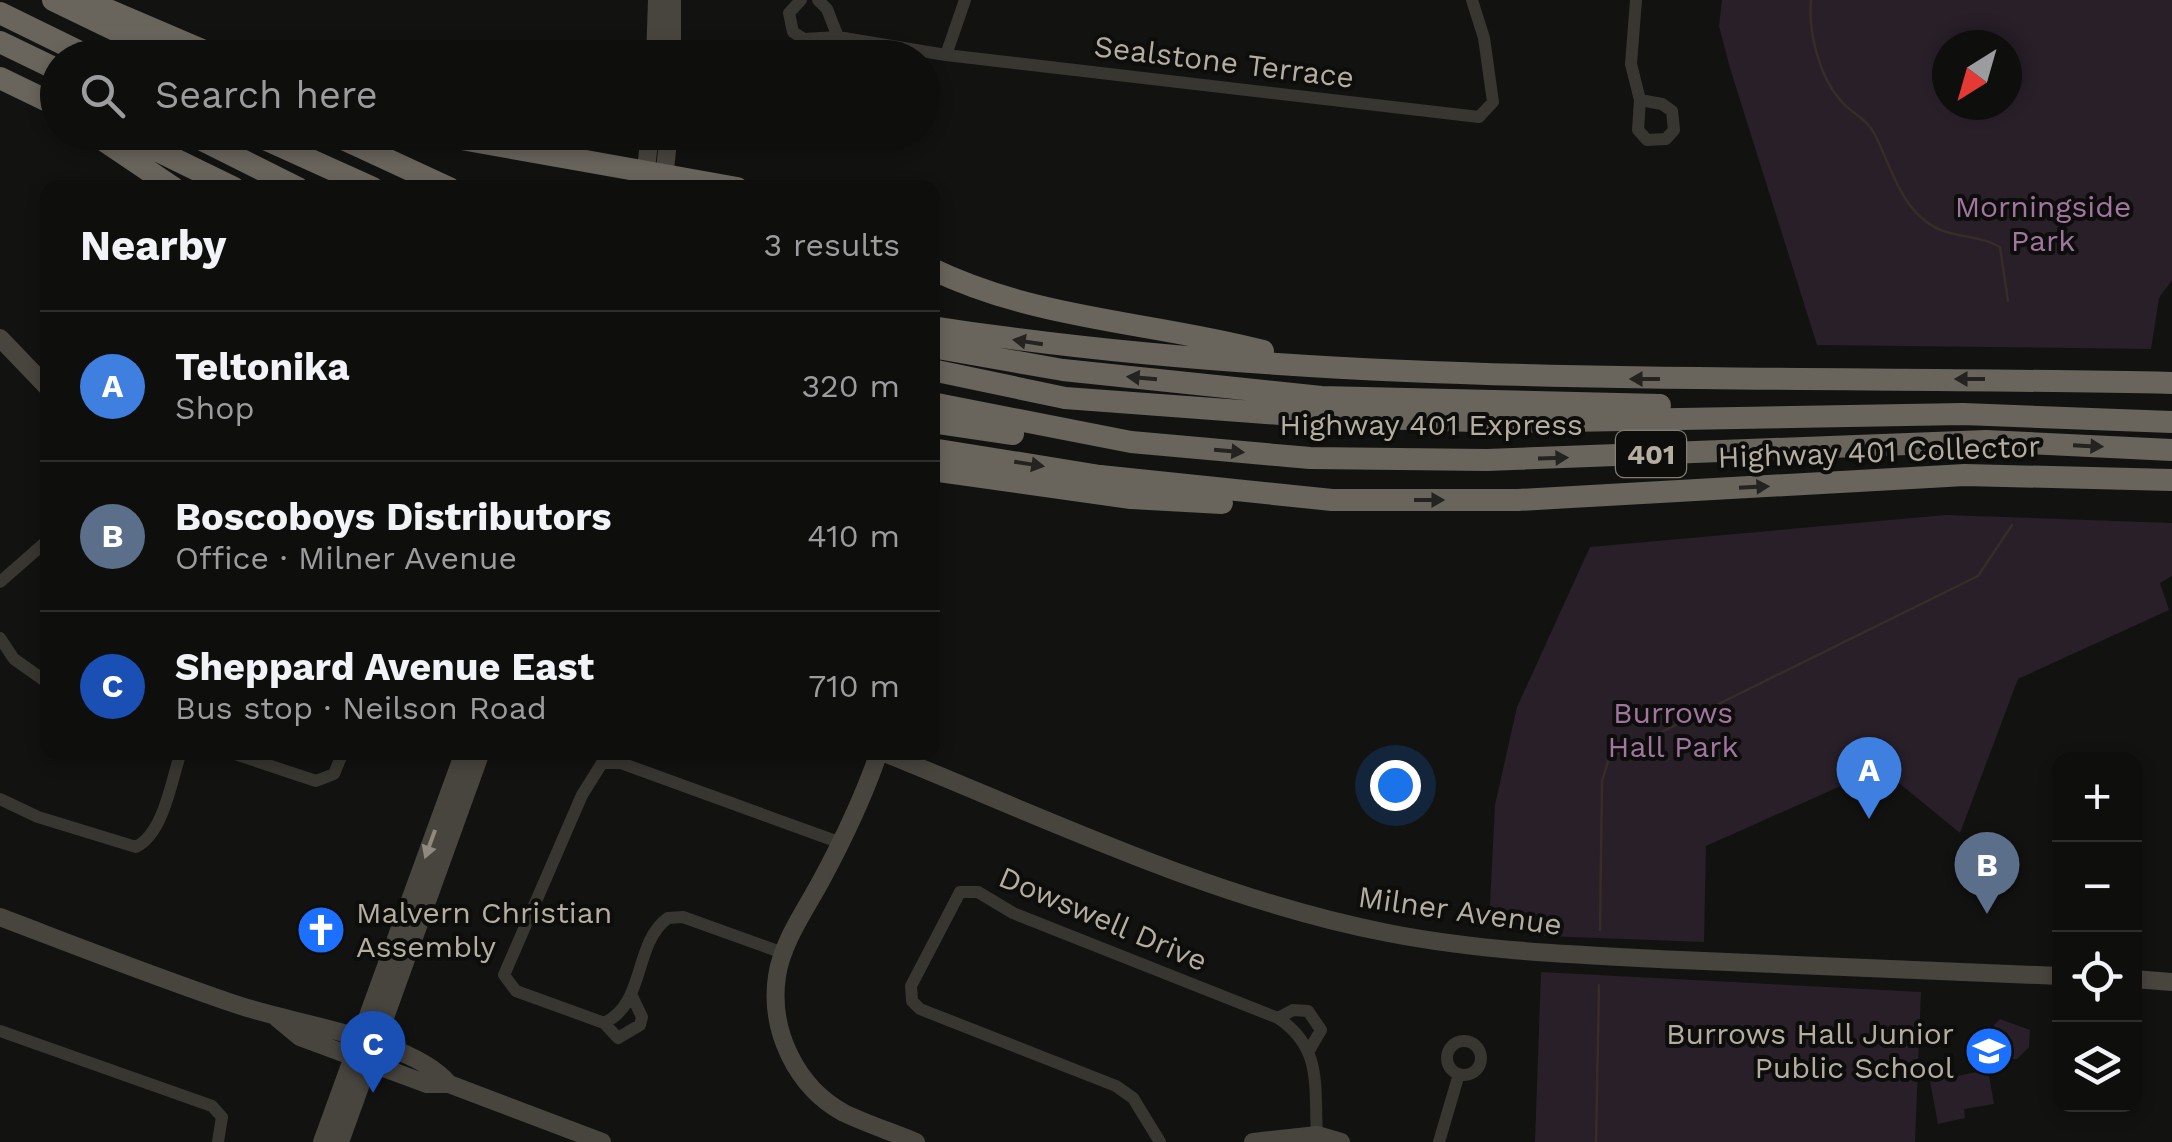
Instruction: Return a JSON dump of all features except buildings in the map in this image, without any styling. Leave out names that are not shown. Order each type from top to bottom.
[{"type":"highway","points":[[53,0],[135,40]]},
{"type":"highway","points":[[85,0],[179,40]]},
{"type":"highway","points":[[0,13],[55,40]]},
{"type":"highway","points":[[0,42],[40,61]]},
{"type":"highway","points":[[0,78],[40,97]]},
{"type":"highway","points":[[110,150],[161,180]]},
{"type":"highway","points":[[156,150],[218,180]]},
{"type":"highway","points":[[222,150],[282,180]]},
{"type":"highway","points":[[289,150],[355,180]]},
{"type":"highway","points":[[367,150],[433,180]]},
{"type":"highway","points":[[509,150],[655,180]]},
{"type":"highway","points":[[940,273],[973,288],[1056,312],[1261,350],[1299,366]]},
{"type":"highway","points":[[940,328],[1049,345],[1299,366],[1574,379],[2172,383]]},
{"type":"highway","points":[[940,348],[1063,370],[1321,397],[1658,405],[1727,419]]},
{"type":"highway","name":"Highway 401 Express","points":[[940,372],[1065,398],[1308,416],[1507,422],[1963,414],[2172,422]]},
{"type":"highway","name":"Highway 401 Express","points":[[940,405],[1132,442],[1310,458],[1448,460],[1986,441],[2172,450]]},
{"type":"highway","points":[[940,423],[1040,438],[1132,442]]},
{"type":"highway","name":"Highway 401 Collector","points":[[940,450],[1100,476],[1332,500],[1518,500],[1966,475],[2172,480]]},
{"type":"highway","points":[[940,472],[1150,499],[1282,506],[1332,500]]},
{"type":"highway","points":[[940,478],[977,479]]},
{"type":"main road","points":[[656,40],[657,0]]},
{"type":"main road","points":[[672,0],[672,40]]},
{"type":"main road","points":[[652,150],[655,180]]},
{"type":"main road","points":[[655,180],[664,150]]},
{"type":"main road","points":[[0,338],[40,380]]},
{"type":"main road","points":[[418,906],[462,760]]},
{"type":"main road","points":[[340,1142],[365,1052],[418,906],[478,760]]},
{"type":"main road","points":[[877,760],[841,843],[783,952],[776,978],[779,1029],[798,1070],[816,1092],[843,1112],[916,1142]]},
{"type":"main road","name":"Milner Avenue","points":[[900,760],[1147,859],[1268,902],[1388,933],[1501,950],[1588,956],[2052,976]]},
{"type":"main road","points":[[0,918],[276,1018],[300,1037],[365,1052],[428,1084],[449,1084],[602,1142]]},
{"type":"main road","points":[[2142,980],[2172,982]]},
{"type":"main road","points":[[322,1142],[365,1052]]},
{"type":"main road","points":[[1253,1142],[1318,1135],[1341,1142]]},
{"type":"street","name":"Sealstone Terrace","points":[[800,0],[789,13],[793,32],[804,39],[852,40]]},
{"type":"street","points":[[818,0],[828,8],[838,38]]},
{"type":"street","points":[[946,54],[965,0]]},
{"type":"street","name":"Sealstone Terrace","points":[[940,53],[1478,117],[1493,102],[1493,85],[1472,0]]},
{"type":"street","points":[[1636,0],[1632,64],[1640,100]]},
{"type":"street","points":[[0,582],[40,547]]},
{"type":"street","points":[[0,638],[14,659],[40,677]]},
{"type":"street","points":[[0,799],[55,823],[136,848],[147,841],[156,824],[178,760]]},
{"type":"street","points":[[253,760],[316,781],[334,774],[340,760]]},
{"type":"street","points":[[631,994],[642,1017],[640,1026],[618,1038],[604,1024],[516,991],[504,974],[598,766],[621,763],[841,843]]},
{"type":"street","name":"Dowswell Drive","points":[[1160,1142],[1133,1098],[1116,1086],[920,1009],[912,1001],[910,986],[954,896],[968,890],[978,892],[1013,912],[1278,1018],[1299,1032],[1310,1048],[1318,1135]]},
{"type":"street","points":[[604,1024],[625,1009],[659,925],[673,917],[783,952]]},
{"type":"street","name":"Dowswell Drive","points":[[1278,1018],[1293,1010],[1308,1011],[1321,1030],[1310,1048]]},
{"type":"street","points":[[0,1031],[212,1106],[222,1118],[218,1142]]},
{"type":"street","points":[[1439,1142],[1459,1074]]},
{"type":"green space","name":"Morningside Park","points":[[1722,0],[2172,0],[2172,280],[2159,298],[2151,349],[1817,345],[1719,26]]},
{"type":"green space","name":"Burrows Hall Park","points":[[1946,515],[2172,523],[2172,576],[2160,583],[2169,610],[2018,679],[1960,833],[1872,761],[1866,764],[1872,772],[1706,846],[1704,942],[1544,936],[1542,926],[1489,924],[1495,805],[1517,707],[1590,547]]},
{"type":"green space","points":[[1541,972],[1921,992],[1915,1142],[1535,1142]]},
{"type":"green space","points":[[2000,1019],[2030,1030],[2029,1047],[2017,1059],[2007,1059],[1998,1053],[1994,1025]]},
{"type":"green space","points":[[1988,1070],[1994,1104],[1964,1109],[1965,1118],[1938,1124],[1930,1081]]},
{"type":"waterway","points":[[1811,0],[1817,53],[1833,91],[1871,128],[1900,190],[1923,219],[1941,230],[2000,247],[2008,301]]},
{"type":"waterway","points":[[1600,930],[1602,781],[1609,758],[1978,576],[2012,525]]},
{"type":"waterway","points":[[1596,1142],[1599,985]]},
{"type":"place","name":"Teltonika","points":[[1869,819]]},
{"type":"place","name":"Boscoboys Distributors","points":[[1987,914]]},
{"type":"place","name":"Malvern Christian Assembly","points":[[321,930]]},
{"type":"place","name":"Burrows Hall Junior Public School","points":[[1989,1051]]},
{"type":"place","name":"Sheppard Avenue East","points":[[373,1093]]}]
